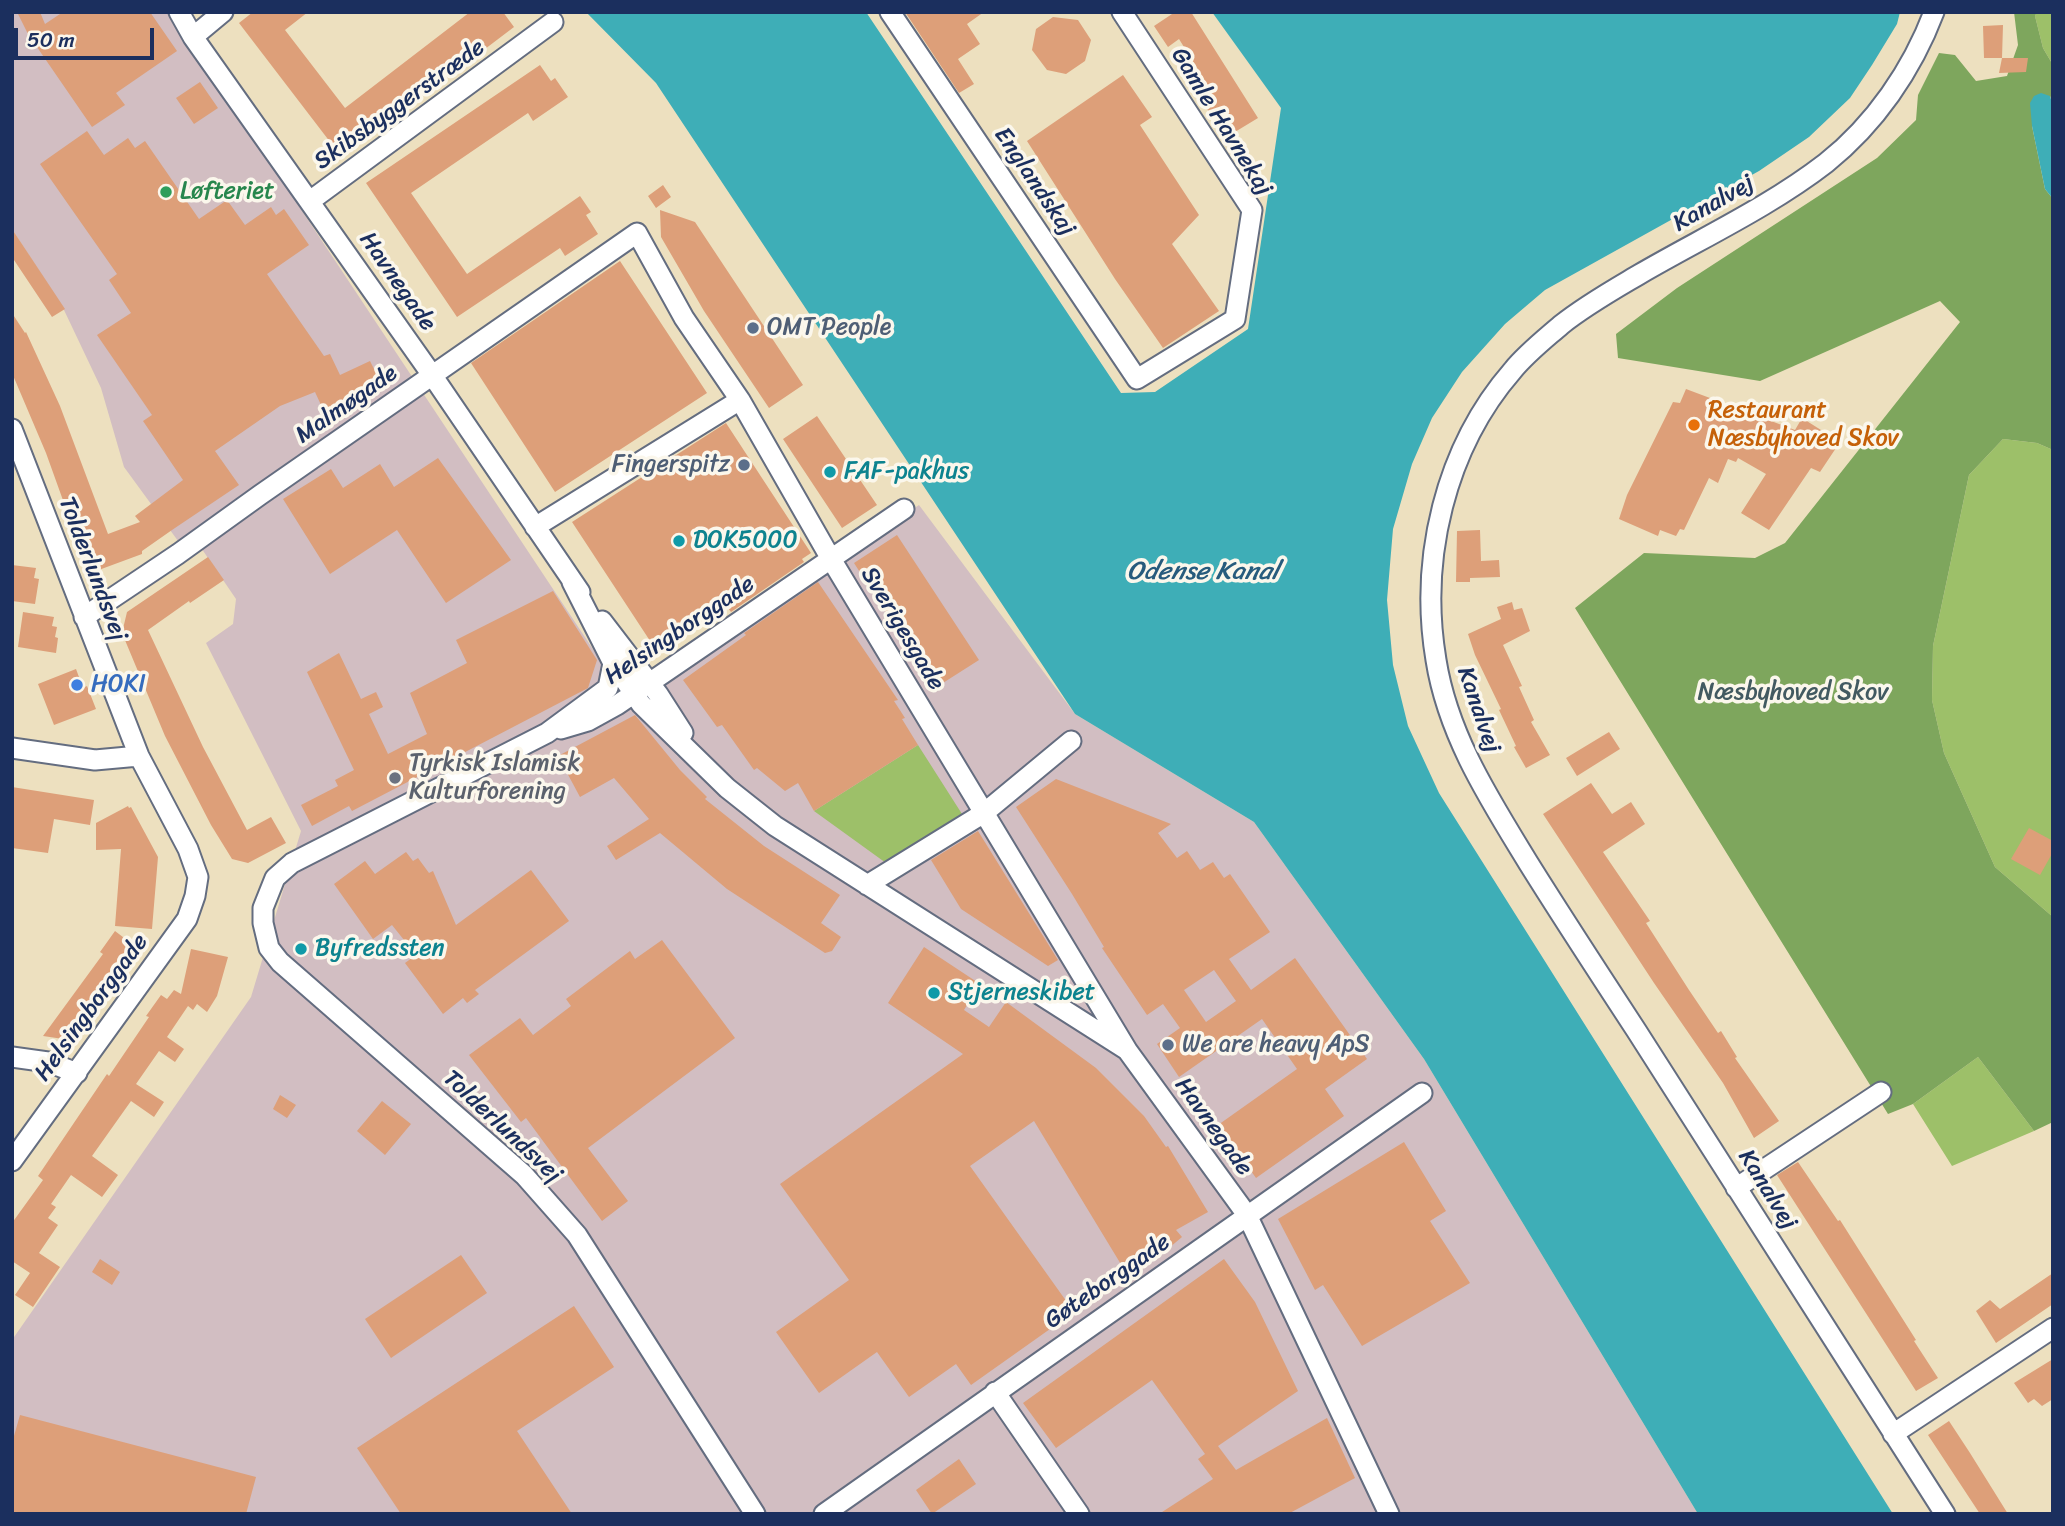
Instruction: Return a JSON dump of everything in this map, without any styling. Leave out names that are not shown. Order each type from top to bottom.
[{"type":"street","name":"Havnegade","points":[[180,12],[193,37],[432,375],[572,582],[633,680],[698,758],[727,788],[775,826],[1127,1050],[1247,1215],[1389,1514]]},
{"type":"street","points":[[193,37],[223,12]]},
{"type":"street","name":"Englandskaj","points":[[890,12],[1137,379]]},
{"type":"street","name":"Gamle Havnekaj","points":[[1122,12],[1252,210],[1235,319],[1137,379]]},
{"type":"street","name":"Kanalvej","points":[[1934,12],[1909,65],[1881,107],[1851,141],[1826,163],[1788,190],[1589,304],[1512,370],[1485,408],[1449,483],[1438,524],[1431,569],[1431,620],[1436,661],[1446,703],[1479,782],[1945,1514]]},
{"type":"street","name":"Skibsbyggerstræde","points":[[310,201],[553,22]]},
{"type":"street","name":"Malmøgade","points":[[84,617],[637,233]]},
{"type":"street","name":"Sverigesgade","points":[[637,233],[684,318],[740,400],[831,559],[1127,1050]]},
{"type":"street","points":[[535,527],[740,400]]},
{"type":"street","name":"Tolderlundsvej","points":[[12,429],[139,756],[188,849],[198,877]]},
{"type":"street","name":"Helsingborggade","points":[[263,908],[275,877],[292,863],[547,733],[588,721],[617,705],[633,680],[831,559],[904,509]]},
{"type":"street","points":[[867,884],[984,813],[1071,741]]},
{"type":"street","points":[[12,748],[95,760],[139,756]]},
{"type":"street","name":"Helsingborggade","points":[[12,1161],[187,919],[198,877]]},
{"type":"street","name":"Tolderlundsvej","points":[[263,908],[263,923],[269,948],[280,962],[524,1175],[577,1235],[755,1514]]},
{"type":"street","points":[[12,1057],[48,1062],[77,1073]]},
{"type":"street","points":[[1736,1188],[1881,1092]]},
{"type":"street","name":"Gøteborggade","points":[[824,1514],[1422,1093]]},
{"type":"street","points":[[1893,1434],[2053,1328]]},
{"type":"street","points":[[995,1392],[1079,1514]]},
{"type":"shaded area","points":[[12,12],[170,12],[628,702],[919,505],[1075,714],[1254,822],[1424,1059],[1698,1514],[12,1514],[12,1340],[251,997],[301,831],[206,643],[233,624],[236,599],[193,536],[181,545],[124,467],[101,388],[64,310],[12,229]]},
{"type":"green space","name":"Næsbyhoved Skov","points":[[2014,12],[2037,12],[2035,16],[2043,48],[2053,65],[2053,106],[2050,96],[2032,126],[2045,189],[2053,199],[2053,450],[2037,443],[2003,439],[1969,475],[1933,646],[1932,700],[1944,753],[1995,867],[2053,917],[2053,1122],[2034,1131],[1978,1057],[1913,1104],[1888,1114],[1575,608],[1644,553],[1755,558],[1785,543],[1960,322],[1940,301],[1760,381],[1618,358],[1616,334],[1677,288],[1877,158],[1916,120],[1918,95],[1939,53],[1955,55],[1976,81],[2007,76],[2018,45]]},
{"type":"green space","points":[[2037,12],[2053,12],[2053,65],[2043,48],[2035,16]]},
{"type":"green space","points":[[2003,439],[2037,443],[2053,450],[2053,917],[1995,867],[1944,753],[1932,700],[1933,646],[1969,475]]},
{"type":"green space","points":[[918,745],[962,814],[886,863],[814,811]]},
{"type":"green space","points":[[1978,1057],[2034,1131],[1952,1166],[1913,1104]]},
{"type":"water","name":"Odense Kanal","points":[[586,12],[866,12],[1121,393],[1155,392],[1248,329],[1281,108],[1212,12],[1900,12],[1897,24],[1850,98],[1809,137],[1759,171],[1545,290],[1505,324],[1462,372],[1432,418],[1412,464],[1393,529],[1387,600],[1393,665],[1408,726],[1439,793],[1893,1514],[1698,1514],[1424,1059],[1254,822],[1075,714],[656,83]]},
{"type":"water","points":[[2041,93],[2050,96],[2053,106],[2053,199],[2045,189],[2032,126],[2030,103],[2034,96]]},
{"type":"building","points":[[17,12],[40,12],[45,24],[63,12],[150,12],[177,51],[116,93],[125,105],[92,127],[28,34]]},
{"type":"building","points":[[253,12],[308,12],[285,30],[345,108],[470,12],[503,12],[514,27],[485,49],[480,43],[337,151],[239,23]]},
{"type":"building","points":[[905,12],[984,12],[967,24],[980,44],[958,59],[974,84],[959,93]]},
{"type":"building","points":[[1175,12],[1191,12],[1258,118],[1225,138],[1196,91],[1207,84],[1179,39],[1168,47],[1154,26]]},
{"type":"building","points":[[1053,17],[1078,20],[1091,40],[1085,61],[1066,74],[1047,70],[1032,50],[1036,29]]},
{"type":"building","points":[[2003,25],[2002,58],[1984,58],[1983,26]]},
{"type":"building","points":[[2002,58],[2028,58],[2026,72],[1999,73]]},
{"type":"building","points":[[540,65],[551,81],[555,78],[568,97],[533,121],[528,113],[411,193],[467,274],[580,196],[591,212],[586,215],[598,234],[565,256],[560,248],[457,317],[366,183]]},
{"type":"building","points":[[1123,75],[1152,117],[1140,125],[1199,215],[1172,244],[1219,311],[1163,348],[1115,279],[1027,141]]},
{"type":"building","points":[[200,82],[218,108],[194,124],[176,98]]},
{"type":"building","points":[[87,131],[104,155],[128,138],[135,148],[145,141],[199,219],[227,200],[245,225],[271,207],[276,215],[284,209],[309,245],[267,274],[324,356],[330,354],[340,375],[370,361],[382,385],[349,399],[352,405],[328,420],[315,392],[280,406],[215,451],[239,485],[142,551],[142,554],[96,571],[87,567],[46,453],[12,373],[12,313],[26,332],[60,406],[108,534],[140,522],[135,516],[183,480],[143,421],[152,415],[97,335],[131,313],[109,280],[117,274],[40,164]]},
{"type":"building","points":[[663,185],[671,197],[656,208],[648,196]]},
{"type":"building","points":[[660,210],[695,222],[803,385],[769,408],[704,311],[661,237]]},
{"type":"building","points":[[12,229],[65,309],[52,317],[12,257]]},
{"type":"building","points":[[620,261],[707,393],[555,492],[471,363]]},
{"type":"building","points":[[1686,389],[1795,430],[1802,418],[1840,442],[1820,472],[1811,468],[1769,530],[1741,513],[1766,474],[1738,458],[1736,462],[1728,459],[1718,483],[1709,478],[1684,530],[1680,529],[1676,536],[1660,530],[1658,536],[1619,519],[1627,495],[1673,402],[1680,403]]},
{"type":"building","name":"FAF-pakhus","points":[[817,416],[877,505],[842,528],[783,439]]},
{"type":"building","points":[[726,423],[811,553],[802,559],[804,562],[731,612],[728,608],[658,653],[572,522]]},
{"type":"building","points":[[438,458],[511,560],[446,603],[397,530],[330,574],[283,499],[331,469],[343,488],[380,464],[394,487]]},
{"type":"building","points":[[1480,530],[1481,561],[1499,560],[1500,577],[1470,578],[1470,582],[1456,582],[1457,531]]},
{"type":"building","points":[[897,535],[979,660],[935,688],[854,563]]},
{"type":"building","points":[[208,557],[224,580],[148,630],[203,747],[247,830],[271,817],[286,843],[248,863],[232,859],[211,825],[165,736],[122,633],[127,612]]},
{"type":"building","points":[[12,565],[36,568],[34,578],[39,579],[35,604],[12,601]]},
{"type":"building","points":[[818,582],[898,700],[894,701],[918,745],[814,811],[798,783],[785,791],[757,768],[754,770],[722,725],[717,727],[683,680],[746,635],[744,633]]},
{"type":"building","points":[[553,591],[597,660],[588,688],[352,811],[349,806],[312,826],[301,805],[338,786],[335,780],[354,770],[307,672],[339,653],[361,699],[376,692],[383,707],[369,714],[388,754],[427,734],[410,693],[467,663],[456,640]]},
{"type":"building","points":[[1512,602],[1514,610],[1522,608],[1530,631],[1503,645],[1522,686],[1519,687],[1534,720],[1531,722],[1550,755],[1526,768],[1514,747],[1516,746],[1499,710],[1501,709],[1468,634],[1501,619],[1497,607]]},
{"type":"building","points":[[23,612],[54,617],[52,626],[57,627],[55,637],[58,638],[56,653],[18,647]]},
{"type":"building","points":[[76,669],[83,688],[87,686],[96,709],[54,725],[38,684]]},
{"type":"building","points":[[635,715],[680,770],[707,797],[705,799],[764,846],[840,895],[821,923],[841,937],[832,951],[825,953],[727,889],[660,833],[616,860],[607,846],[649,819],[614,778],[580,797],[558,756]]},
{"type":"building","points":[[1609,732],[1620,749],[1577,776],[1566,758]]},
{"type":"building","points":[[1056,779],[1171,824],[1158,833],[1177,858],[1187,851],[1200,870],[1213,862],[1224,878],[1230,874],[1270,932],[1229,959],[1251,990],[1295,958],[1367,1059],[1325,1089],[1344,1116],[1256,1178],[1218,1125],[1297,1069],[1262,1019],[1179,1077],[1157,1044],[1180,1028],[1163,1004],[1147,1015],[1102,948],[1104,947],[1072,894],[1016,807]],"holes":[[[1214,970],[1236,1001],[1206,1022],[1184,990]]]},
{"type":"building","points":[[1591,783],[1612,814],[1631,802],[1645,824],[1603,852],[1650,921],[1646,923],[1689,990],[1718,1033],[1721,1031],[1737,1057],[1735,1058],[1779,1121],[1754,1138],[1723,1083],[1543,814]]},
{"type":"building","points":[[12,787],[94,800],[90,825],[54,819],[48,853],[12,848]]},
{"type":"building","points":[[128,806],[158,857],[152,929],[115,926],[121,849],[96,850],[96,823]]},
{"type":"building","points":[[2029,828],[2053,841],[2053,852],[2040,875],[2011,859]]},
{"type":"building","points":[[978,831],[1058,960],[1048,966],[961,909],[931,860]]},
{"type":"building","points":[[406,852],[413,861],[418,858],[429,873],[433,871],[456,925],[531,870],[569,921],[475,990],[479,994],[467,1003],[463,998],[443,1014],[405,963],[416,955],[392,925],[373,939],[334,884],[365,861],[375,874]]},
{"type":"building","points":[[115,931],[136,947],[70,1040],[43,1036],[103,954],[100,952]]},
{"type":"building","points":[[662,940],[735,1038],[588,1148],[628,1201],[602,1221],[526,1118],[521,1122],[469,1055],[520,1018],[533,1035],[571,1006],[566,999],[630,951],[635,959]]},
{"type":"building","points":[[924,947],[980,984],[964,1010],[989,1027],[1006,1002],[1096,1068],[1144,1116],[1166,1147],[1168,1146],[1208,1212],[1176,1230],[1182,1237],[1163,1253],[1156,1243],[1122,1266],[1034,1121],[970,1166],[1074,1312],[971,1385],[956,1364],[909,1397],[877,1352],[819,1393],[776,1332],[849,1280],[780,1184],[963,1054],[888,1003]]},
{"type":"building","points":[[191,949],[228,957],[217,996],[207,1012],[197,1004],[193,1010],[188,1006],[167,1037],[184,1049],[175,1062],[159,1051],[136,1084],[164,1102],[154,1117],[131,1101],[92,1156],[118,1175],[102,1197],[71,1175],[51,1204],[56,1207],[48,1218],[58,1225],[39,1253],[60,1267],[33,1307],[15,1295],[30,1273],[12,1261],[12,1223],[43,1180],[38,1176],[107,1074],[109,1076],[161,995],[167,999],[174,990],[181,994]]},
{"type":"building","points":[[280,1095],[296,1105],[287,1118],[273,1109]]},
{"type":"building","points":[[382,1101],[411,1124],[385,1155],[357,1131]]},
{"type":"building","points":[[1404,1142],[1446,1211],[1430,1221],[1470,1283],[1362,1346],[1323,1285],[1315,1290],[1278,1219]]},
{"type":"building","points":[[1798,1162],[1838,1221],[1840,1220],[1938,1378],[1916,1391],[1777,1175]]},
{"type":"building","points":[[461,1255],[487,1293],[391,1358],[365,1319]]},
{"type":"building","points":[[100,1259],[120,1272],[112,1285],[92,1272]]},
{"type":"building","points":[[1224,1259],[1255,1302],[1298,1391],[1218,1446],[1236,1470],[1327,1418],[1355,1478],[1288,1514],[1159,1514],[1213,1479],[1198,1459],[1205,1454],[1152,1380],[1056,1448],[1023,1403]]},
{"type":"building","points":[[2053,1273],[2053,1304],[1996,1343],[1976,1311],[1990,1300],[2000,1309]]},
{"type":"building","points":[[574,1306],[614,1367],[517,1431],[572,1514],[401,1514],[357,1448]]},
{"type":"building","points":[[2053,1359],[2053,1399],[2042,1406],[2034,1399],[2028,1403],[2014,1383]]},
{"type":"building","points":[[20,1415],[256,1477],[246,1514],[12,1514],[12,1443]]},
{"type":"building","points":[[1949,1421],[2008,1514],[1980,1514],[1928,1435]]},
{"type":"building","points":[[959,1459],[976,1484],[932,1514],[916,1490]]},
{"type":"place","name":"Løfteriet","points":[[166,192]]},
{"type":"place","name":"OMT People","points":[[753,328]]},
{"type":"place","name":"Restaurant Næsbyhoved Skov","points":[[1694,425]]},
{"type":"place","name":"Fingerspitz","points":[[744,465]]},
{"type":"place","name":"FAF-pakhus","points":[[830,472]]},
{"type":"place","name":"DOK5000","points":[[679,541]]},
{"type":"place","name":"HOKI","points":[[77,685]]},
{"type":"place","name":"Tyrkisk Islamisk Kulturforening","points":[[395,778]]},
{"type":"place","name":"Byfredssten","points":[[301,949]]},
{"type":"place","name":"Stjerneskibet","points":[[934,993]]},
{"type":"place","name":"We are heavy ApS","points":[[1168,1045]]}]
